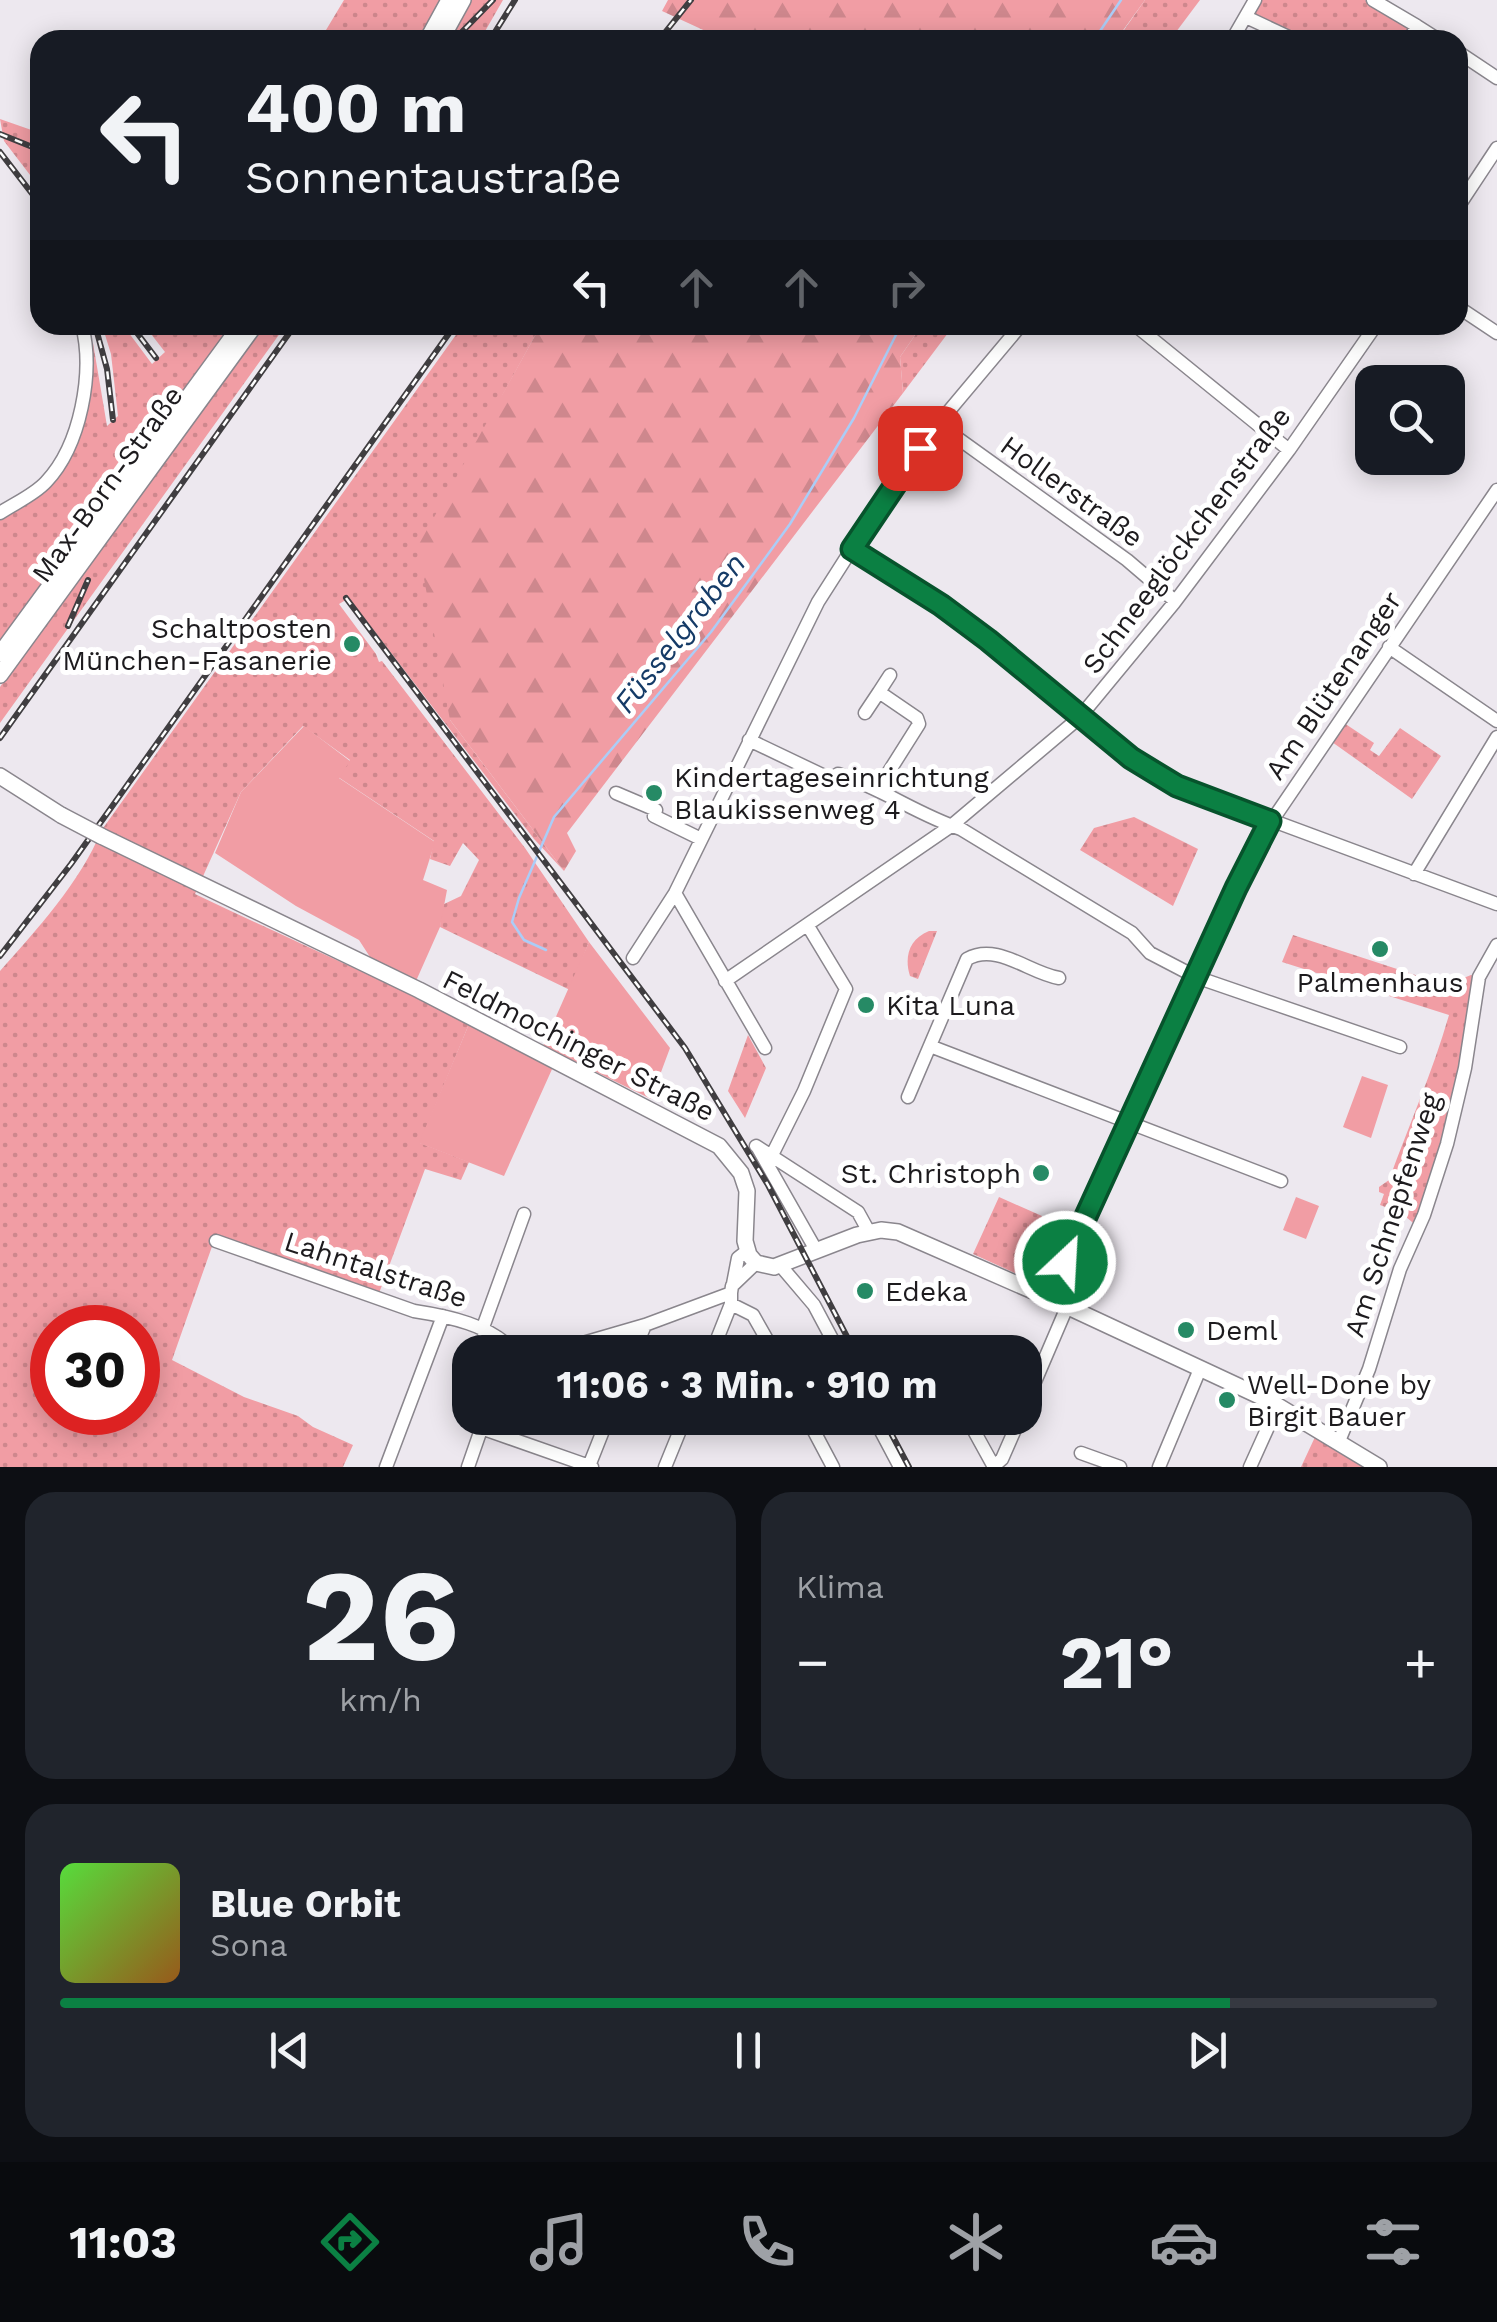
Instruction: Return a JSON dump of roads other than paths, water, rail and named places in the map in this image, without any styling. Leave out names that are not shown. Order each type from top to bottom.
[{"type":"main road","points":[[432,30],[449,0]]},
{"type":"main road","points":[[446,30],[463,0]]},
{"type":"main road","name":"Max-Born-Straße","points":[[0,654],[233,335]]},
{"type":"main road","name":"Max-Born-Straße","points":[[0,675],[248,335]]},
{"type":"main road","name":"Feldmochinger Straße","points":[[0,776],[60,815]]},
{"type":"main road","name":"Feldmochinger Straße","points":[[0,786],[418,990],[718,1146],[742,1174],[747,1192],[744,1238],[752,1257]]},
{"type":"main road","points":[[752,1257],[768,1267],[869,1232],[904,1234],[1278,1405],[1380,1467]]},
{"type":"street","points":[[1238,30],[1256,0]]},
{"type":"street","points":[[1373,0],[1423,30]]},
{"type":"street","points":[[1246,17],[1274,30]]},
{"type":"street","points":[[1415,30],[1417,26]]},
{"type":"street","points":[[1468,59],[1497,78]]},
{"type":"street","points":[[1468,192],[1497,148]]},
{"type":"street","points":[[1468,313],[1497,332]]},
{"type":"street","points":[[0,512],[47,481],[72,437],[88,372],[84,335]]},
{"type":"street","points":[[633,958],[675,894],[818,602],[884,497],[938,424],[1013,335]]},
{"type":"street","points":[[1147,335],[1288,450]]},
{"type":"street","name":"Schneeglöckchenstraße","points":[[726,981],[951,826],[1079,718],[1175,601],[1369,335]]},
{"type":"street","name":"Hollerstraße","points":[[938,424],[1126,560],[1175,601]]},
{"type":"street","name":"Am Blütenanger","points":[[1048,1298],[1270,821],[1497,490]]},
{"type":"street","points":[[852,549],[941,605],[1131,758],[1177,786],[1497,904]]},
{"type":"street","points":[[1389,648],[1497,721]]},
{"type":"street","points":[[865,714],[890,674]]},
{"type":"street","points":[[878,789],[919,724],[917,718],[879,692]]},
{"type":"street","points":[[1414,874],[1497,737]]},
{"type":"street","points":[[749,740],[831,780],[838,774],[859,780],[936,822],[951,826],[1077,898],[1132,933],[1150,953],[1196,977],[1400,1047]]},
{"type":"street","points":[[616,793],[656,810],[654,816],[701,839]]},
{"type":"street","points":[[675,894],[765,1048]]},
{"type":"street","points":[[772,1154],[804,1091],[846,989],[808,926]]},
{"type":"street","name":"Am Schnepfenweg","points":[[1339,1441],[1430,1197],[1464,1068],[1479,977],[1497,945]]},
{"type":"street","points":[[908,1096],[968,960],[980,952],[1059,978]]},
{"type":"street","points":[[930,1046],[1281,1181]]},
{"type":"street","points":[[816,1250],[756,1146],[858,1212],[869,1232]]},
{"type":"street","points":[[482,1330],[524,1214]]},
{"type":"street","name":"Lahntalstraße","points":[[216,1242],[493,1335]]},
{"type":"street","points":[[718,1335],[732,1294],[738,1258],[752,1257]]},
{"type":"street","points":[[780,1265],[814,1306],[830,1335]]},
{"type":"street","points":[[611,1335],[732,1294]]},
{"type":"street","points":[[732,1294],[754,1316],[765,1335]]},
{"type":"street","points":[[1042,1365],[1067,1306]]},
{"type":"street","points":[[386,1467],[443,1316]]},
{"type":"street","points":[[641,1335],[645,1325]]},
{"type":"street","points":[[1159,1467],[1200,1369]]},
{"type":"street","points":[[1250,1467],[1278,1405]]},
{"type":"street","points":[[468,1467],[479,1435]]},
{"type":"street","points":[[515,1435],[590,1466],[602,1435]]},
{"type":"street","points":[[665,1467],[678,1435]]},
{"type":"street","points":[[816,1435],[833,1467]]},
{"type":"street","points":[[883,1435],[900,1467]]},
{"type":"street","points":[[977,1435],[994,1467],[1013,1435]]},
{"type":"street","points":[[1081,1454],[1120,1467]]},
{"type":"waterway","name":"Füsselgraben","points":[[1101,30],[1121,0]]},
{"type":"waterway","name":"Füsselgraben","points":[[546,950],[524,940],[512,922],[554,817],[711,632],[790,524],[854,418],[896,335]]},
{"type":"railway","points":[[464,30],[493,0]]},
{"type":"railway","points":[[496,30],[515,0]]},
{"type":"railway","points":[[667,30],[691,0]]},
{"type":"railway","points":[[0,134],[30,146]]},
{"type":"railway","points":[[0,152],[30,191]]},
{"type":"railway","points":[[98,335],[107,369],[113,420]]},
{"type":"railway","points":[[139,335],[156,358]]},
{"type":"railway","points":[[0,738],[288,335]]},
{"type":"railway","points":[[0,956],[71,864],[448,335]]},
{"type":"railway","points":[[68,626],[88,580]]},
{"type":"railway","points":[[346,598],[685,1048],[768,1185],[846,1335]]},
{"type":"railway","points":[[892,1435],[909,1467]]},
{"type":"place","name":"Schaltposten München-Fasanerie","points":[[352,644]]},
{"type":"place","name":"Kindertageseinrichtung Blaukissenweg 4","points":[[654,793]]},
{"type":"place","name":"Palmenhaus","points":[[1380,949]]},
{"type":"place","name":"Kita Luna","points":[[866,1005]]},
{"type":"place","name":"St. Christoph","points":[[1041,1173]]},
{"type":"place","name":"Edeka","points":[[865,1291]]},
{"type":"place","name":"Deml","points":[[1186,1330]]},
{"type":"place","name":"Well-Done by Birgit Bauer","points":[[1227,1400]]}]
